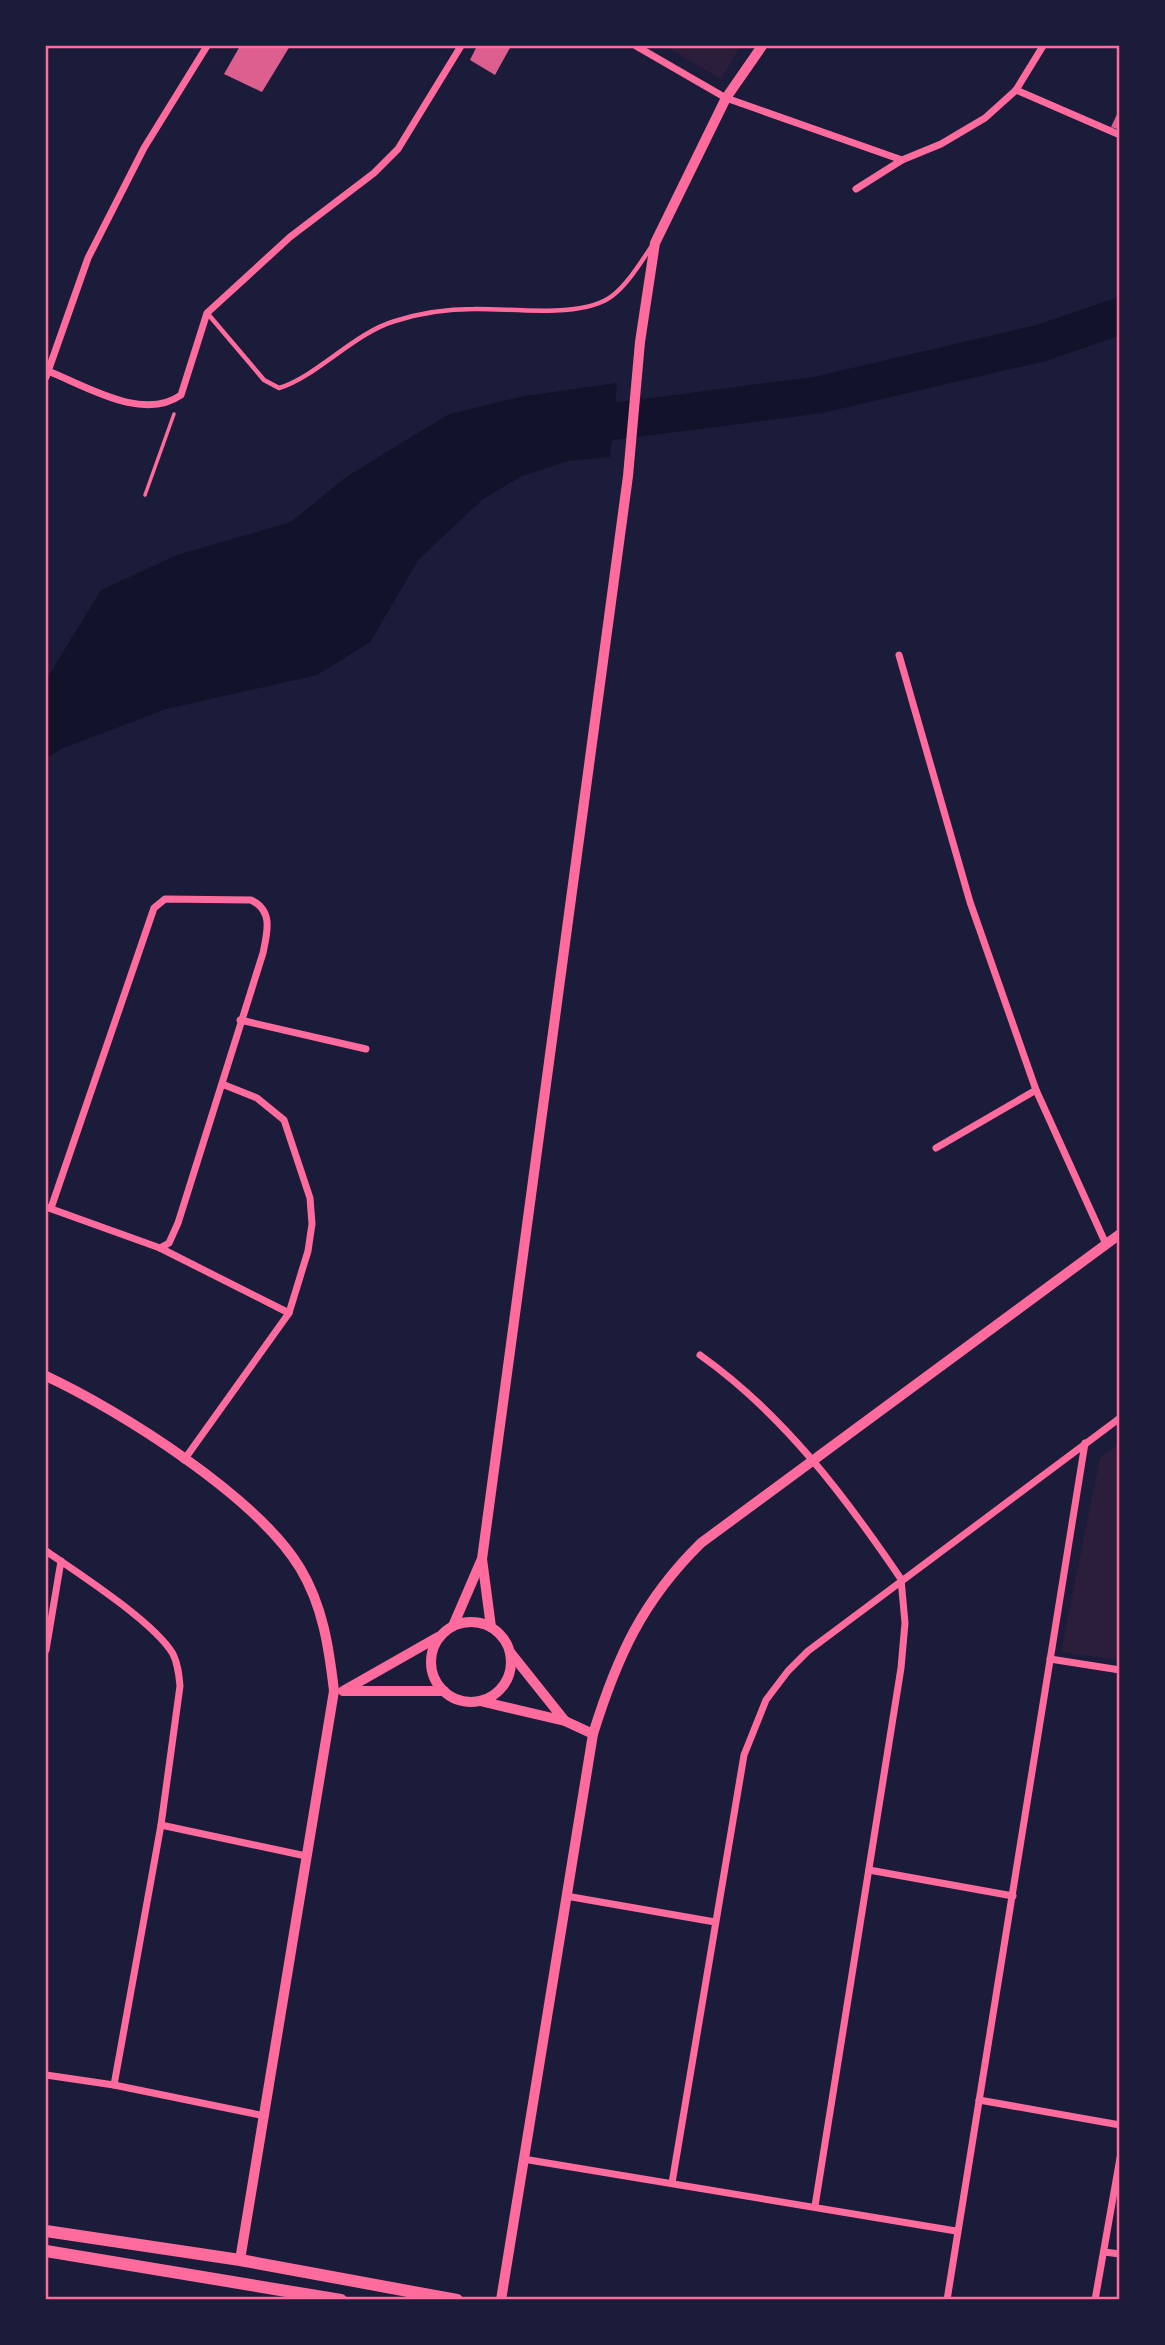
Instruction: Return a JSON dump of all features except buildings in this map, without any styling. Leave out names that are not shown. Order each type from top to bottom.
[{"type":"main road","points":[[46,2231],[240,2260],[457,2300]]},
{"type":"main road","points":[[46,2251],[341,2300]]},
{"type":"street","points":[[206,46],[144,148],[88,258],[47,374],[139,404],[162,405],[181,395],[207,313],[290,237],[374,173],[398,149],[461,46]]},
{"type":"street","points":[[636,46],[726,98],[902,160]]},
{"type":"street","points":[[491,1627],[482,1559],[628,476],[640,342],[655,243],[726,98],[762,46]]},
{"type":"street","points":[[856,189],[902,160],[942,144],[969,128],[1016,90],[1043,46]]},
{"type":"street","points":[[1016,90],[1119,135]]},
{"type":"street","points":[[899,655],[970,902],[1036,1090],[1105,1242]]},
{"type":"street","points":[[160,1248],[169,1243],[178,1223],[267,933],[267,919],[263,907],[244,899],[165,899],[156,905],[48,1207],[160,1248],[289,1313]]},
{"type":"street","points":[[240,1020],[366,1049]]},
{"type":"street","points":[[184,1460],[289,1313],[308,1251],[312,1224],[308,1191],[281,1115],[257,1098],[222,1084]]},
{"type":"street","points":[[936,1148],[1036,1090]]},
{"type":"street","points":[[501,2300],[593,1734],[613,1669],[646,1609],[665,1582],[701,1543],[1119,1234]]},
{"type":"street","points":[[699,1355],[751,1394],[815,1461],[901,1579],[905,1623],[901,1668],[815,2206]]},
{"type":"street","points":[[46,1376],[90,1396],[184,1460],[231,1495],[278,1537],[300,1568],[322,1619],[339,1691],[306,1856],[240,2260]]},
{"type":"street","points":[[671,2183],[744,1755],[766,1700],[788,1671],[808,1651],[1119,1418]]},
{"type":"street","points":[[947,2300],[1085,1443]]},
{"type":"street","points":[[46,1551],[149,1628],[166,1644],[178,1666],[178,1717],[114,2085]]},
{"type":"street","points":[[453,1626],[482,1559]]},
{"type":"street","points":[[46,1650],[61,1561]]},
{"type":"street","points":[[339,1691],[453,1626],[466,1622],[491,1627],[501,1636],[510,1652],[565,1721]]},
{"type":"street","points":[[442,1634],[432,1657],[436,1681],[444,1691],[455,1698],[480,1701],[565,1721],[593,1734]]},
{"type":"street","points":[[480,1701],[492,1696],[508,1677],[510,1652]]},
{"type":"street","points":[[1050,1659],[1119,1670]]},
{"type":"street","points":[[339,1691],[444,1691]]},
{"type":"street","points":[[161,1825],[306,1856]]},
{"type":"street","points":[[869,1870],[1013,1896]]},
{"type":"street","points":[[566,1896],[715,1922]]},
{"type":"street","points":[[46,2075],[114,2085],[265,2116]]},
{"type":"street","points":[[979,2100],[1119,2125]]},
{"type":"street","points":[[1095,2300],[1119,2158]]},
{"type":"street","points":[[523,2159],[956,2231]]},
{"type":"street","points":[[1104,2252],[1119,2254]]},
{"type":"lane","points":[[207,313],[264,380],[279,388],[295,382],[324,360],[393,321],[435,312],[547,310],[604,301],[627,280],[655,243]]},
{"type":"path","points":[[145,495],[181,395]]},
{"type":"shaded area","points":[[665,46],[741,46],[721,79]]},
{"type":"shaded area","points":[[617,383],[610,457],[568,461],[522,476],[483,499],[419,559],[370,642],[317,675],[166,709],[61,749],[46,759],[46,680],[101,590],[177,555],[291,522],[346,477],[449,414],[525,396]]},
{"type":"shaded area","points":[[1119,1444],[1119,1660],[1061,1652],[1100,1457]]},
{"type":"waterway","points":[[563,428],[818,395],[1041,343],[1120,316]]}]
